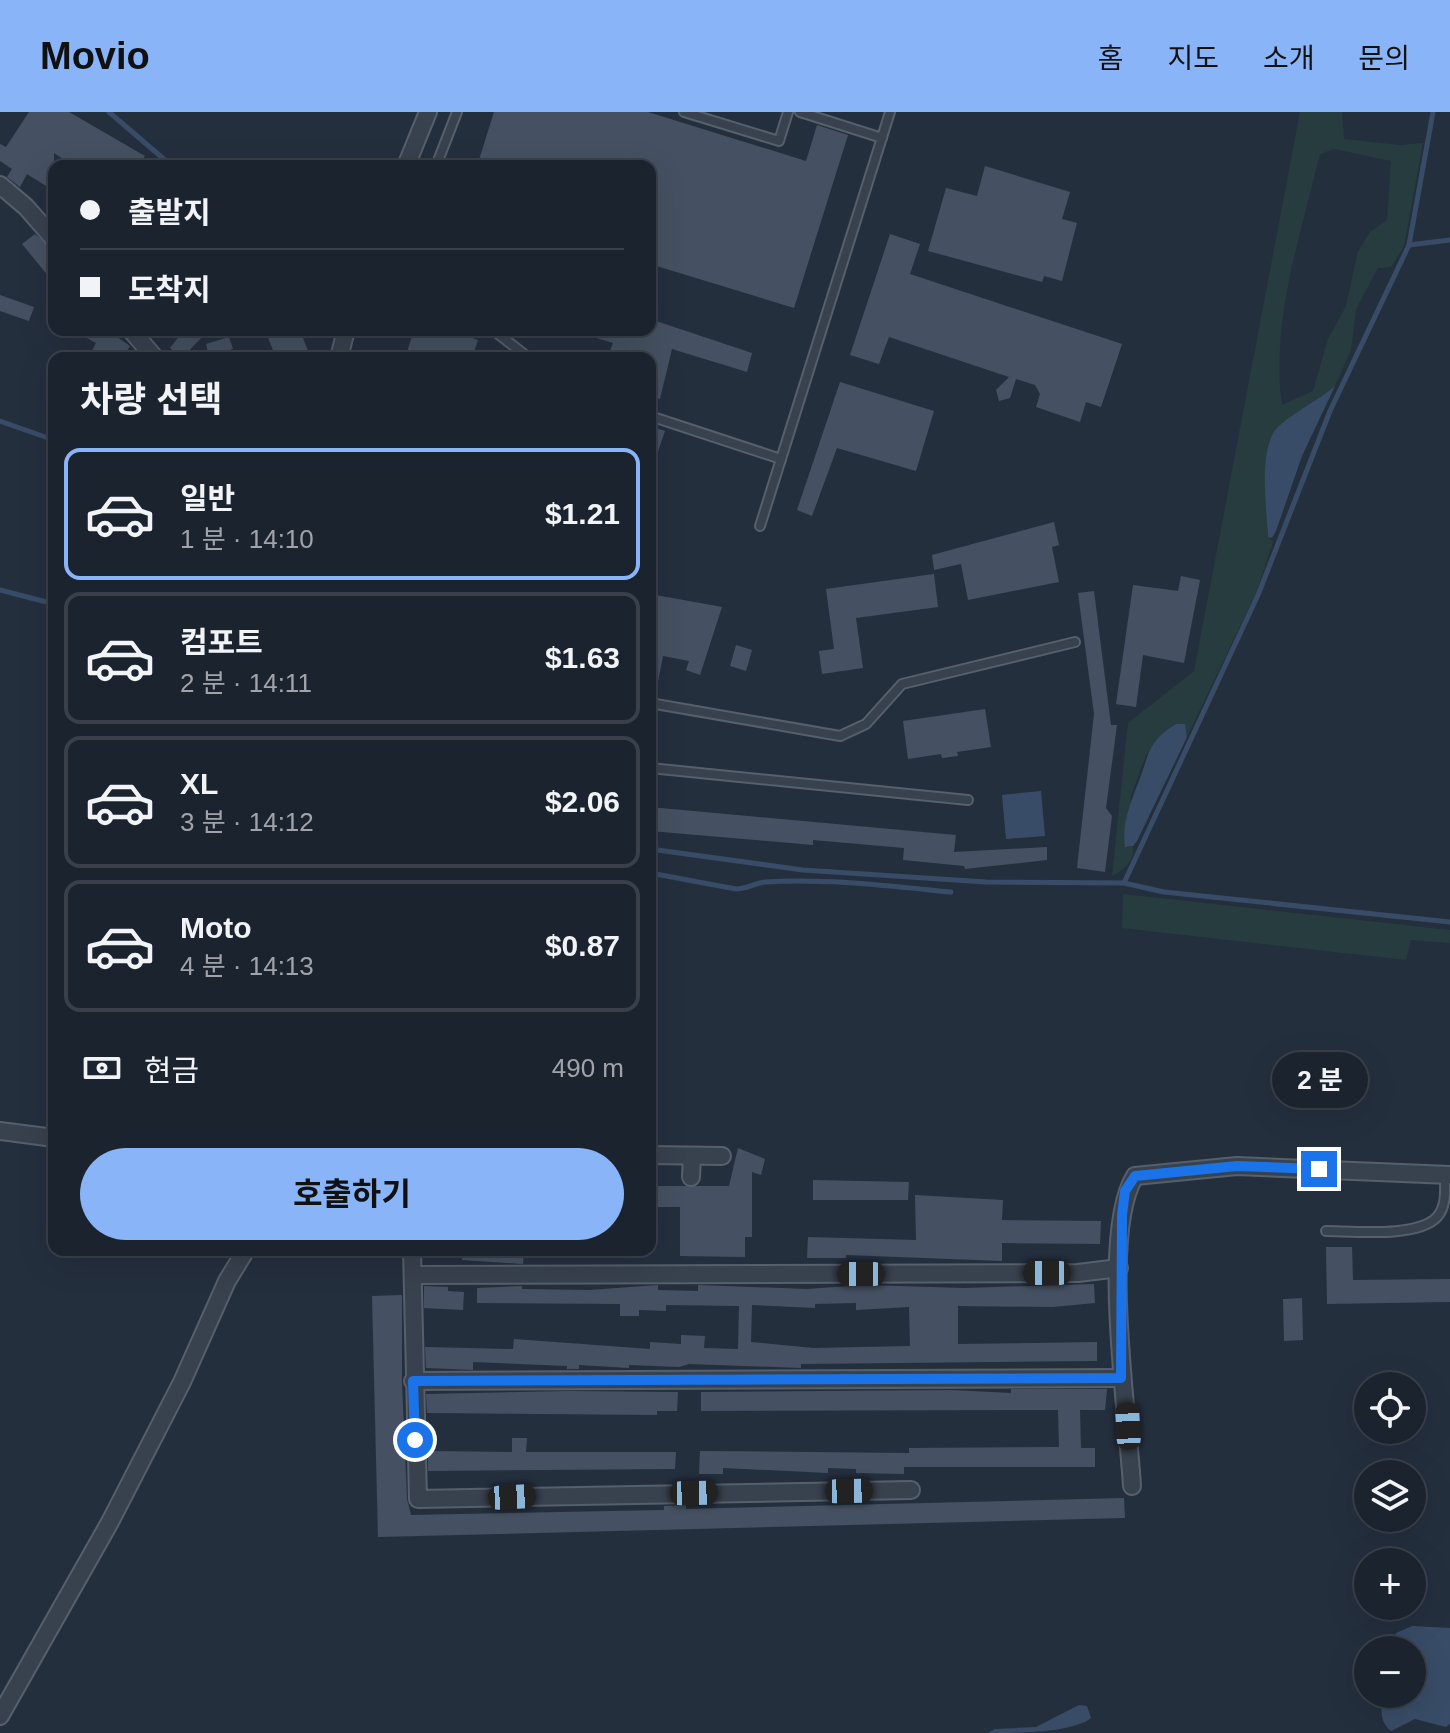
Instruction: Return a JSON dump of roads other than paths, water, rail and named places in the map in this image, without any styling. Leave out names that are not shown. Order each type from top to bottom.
[{"type":"street","points":[[408,160],[428,112]]},
{"type":"street","points":[[0,185],[26,207],[48,232]]},
{"type":"street","points":[[136,336],[150,352]]},
{"type":"street","points":[[0,1131],[48,1137]]},
{"type":"street","points":[[656,1155],[722,1156]]},
{"type":"street","points":[[691,1177],[692,1156]]},
{"type":"street","points":[[1132,1486],[1126,1396],[1121,1378],[1119,1268],[1125,1191],[1135,1176],[1237,1166],[1448,1175]]},
{"type":"street","points":[[0,1716],[110,1522],[182,1382],[227,1281],[242,1256]]},
{"type":"street","points":[[412,1256],[418,1499],[911,1490]]},
{"type":"street","points":[[413,1275],[1078,1273],[1119,1268]]},
{"type":"street","points":[[413,1381],[1121,1378]]},
{"type":"lane","points":[[438,160],[457,112]]},
{"type":"lane","points":[[684,112],[779,141],[788,112]]},
{"type":"lane","points":[[800,112],[882,138]]},
{"type":"lane","points":[[760,526],[890,112]]},
{"type":"lane","points":[[501,336],[521,352]]},
{"type":"lane","points":[[656,418],[781,459]]},
{"type":"lane","points":[[656,704],[840,736],[866,724],[902,684],[1075,642]]},
{"type":"lane","points":[[656,769],[968,800]]},
{"type":"lane","points":[[1326,1231],[1414,1228],[1436,1218],[1445,1199],[1448,1175]]},
{"type":"water","points":[[1335,386],[1302,456],[1276,531],[1272,538],[1268,537],[1265,479],[1272,435],[1279,426]]},
{"type":"water","points":[[1176,724],[1185,724],[1187,737],[1137,841],[1133,846],[1125,847],[1127,816],[1150,751],[1159,737]]},
{"type":"water","points":[[1041,791],[1045,836],[1006,839],[1002,795]]},
{"type":"water","points":[[1412,1626],[1450,1628],[1450,1724],[1446,1727],[1415,1719],[1391,1731],[1385,1725],[1382,1708],[1426,1708],[1426,1636],[1396,1636]]},
{"type":"water","points":[[1079,1705],[1087,1706],[1091,1718],[1071,1727],[988,1733],[995,1729],[1036,1727]]},
{"type":"waterway","points":[[109,112],[165,160]]},
{"type":"waterway","points":[[656,850],[803,870],[986,882],[1124,883],[1258,595],[1330,411],[1409,245],[1433,112]]},
{"type":"waterway","points":[[1409,245],[1450,240]]},
{"type":"waterway","points":[[0,421],[48,438]]},
{"type":"waterway","points":[[0,590],[48,602]]},
{"type":"waterway","points":[[656,874],[736,889],[765,882],[811,881],[951,892]]},
{"type":"waterway","points":[[1124,883],[1164,892],[1450,922]]}]
